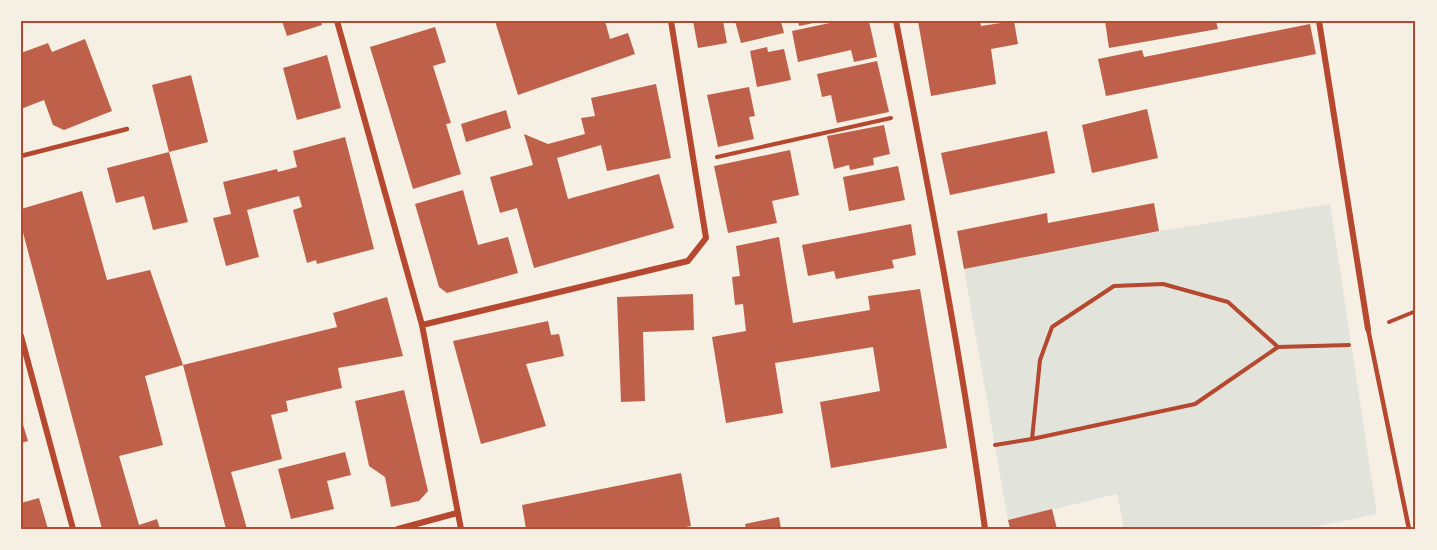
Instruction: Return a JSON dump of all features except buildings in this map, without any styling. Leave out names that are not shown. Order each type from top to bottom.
[{"type":"street","points":[[337,21],[422,325],[461,529]]},
{"type":"street","points":[[422,325],[688,261],[706,237],[671,21]]},
{"type":"street","points":[[896,21],[920,141],[974,447],[985,529]]},
{"type":"street","points":[[1319,21],[1368,330]]},
{"type":"street","points":[[21,336],[73,529]]},
{"type":"street","points":[[398,529],[458,513]]},
{"type":"lane","points":[[21,156],[127,129]]},
{"type":"lane","points":[[1368,330],[1409,529]]},
{"type":"path","points":[[709,159],[901,116]]},
{"type":"path","points":[[1032,439],[1040,360],[1052,327],[1114,286],[1163,284],[1227,302],[1278,346]]},
{"type":"path","points":[[986,446],[1032,439],[1195,404],[1278,346],[1352,345],[1368,330],[1416,311]]},
{"type":"shaded area","points":[[1330,204],[1377,514],[1304,529],[1124,529],[1117,494],[1008,520],[964,269],[1159,231]]}]
